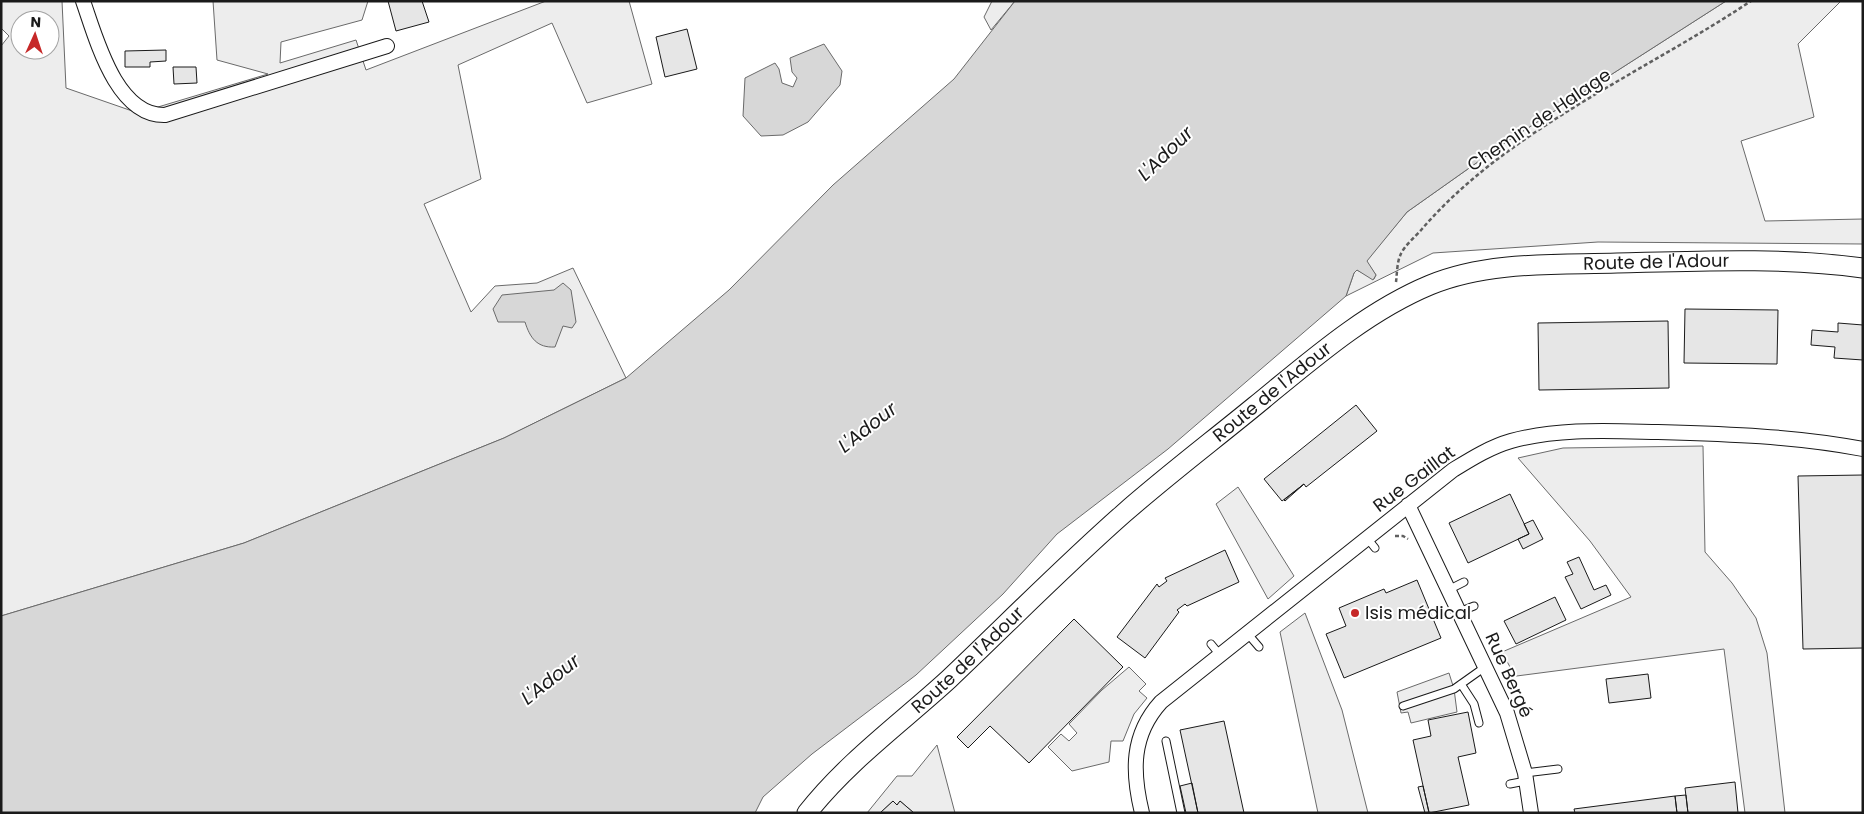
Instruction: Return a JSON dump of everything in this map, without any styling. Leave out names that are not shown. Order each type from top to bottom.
[{"type":"main road","name":"Route de l'Adour","points":[[807,813],[822,794],[857,759],[947,680],[1056,575],[1125,512],[1300,370],[1356,327],[1393,303],[1430,285],[1457,276],[1491,269],[1532,266],[1769,261],[1863,268]]},
{"type":"street","points":[[83,1],[106,64],[119,88],[140,107],[155,116],[165,115],[387,46]]},
{"type":"street","name":"Rue Gaillat","points":[[1142,813],[1135,783],[1136,761],[1145,724],[1161,702],[1215,649],[1247,633],[1371,543],[1408,505],[1453,470],[1480,454],[1511,441],[1543,434],[1606,431],[1731,434],[1816,440],[1863,449]]},
{"type":"street","name":"Rue Bergé","points":[[1408,505],[1507,714],[1526,777],[1531,813]]},
{"type":"lane","points":[[1448,590],[1464,582]]},
{"type":"lane","points":[[1459,612],[1474,606]]},
{"type":"lane","points":[[1247,633],[1259,647]]},
{"type":"lane","points":[[1403,706],[1454,689],[1486,667]]},
{"type":"lane","points":[[1461,684],[1474,704],[1479,723]]},
{"type":"lane","points":[[1166,741],[1181,813]]},
{"type":"lane","points":[[1510,784],[1526,777],[1558,769]]},
{"type":"path","name":"Chemin de Halage","points":[[1393,303],[1400,254],[1438,210],[1479,174],[1528,139],[1618,80],[1712,27],[1751,1]]},
{"type":"path","points":[[1371,543],[1397,535],[1408,539],[1419,530]]},
{"type":"shaded area","points":[[1,1],[62,1],[66,88],[138,113],[268,74],[217,60],[213,1],[368,1],[362,20],[281,42],[280,63],[356,40],[366,70],[546,1],[629,1],[652,84],[587,103],[552,23],[458,65],[481,179],[424,204],[471,312],[495,286],[537,283],[573,268],[626,378],[504,438],[244,543],[1,616],[1,46],[9,36],[1,28]]},
{"type":"shaded area","points":[[992,1],[1015,1],[991,30],[984,17]]},
{"type":"shaded area","points":[[1726,1],[1841,1],[1798,44],[1814,117],[1741,141],[1765,221],[1863,219],[1863,244],[1598,242],[1433,253],[1346,296],[1354,273],[1357,270],[1374,279],[1376,275],[1366,261],[1407,212],[1506,142]]},
{"type":"shaded area","points":[[1703,446],[1705,552],[1732,583],[1756,618],[1767,653],[1785,813],[1745,813],[1724,649],[1509,677],[1505,670],[1510,667],[1502,652],[1631,597],[1590,541],[1518,458],[1563,448]]},
{"type":"shaded area","points":[[1238,487],[1294,576],[1268,599],[1216,504]]},
{"type":"shaded area","points":[[1305,613],[1342,710],[1368,813],[1318,813],[1280,632]]},
{"type":"shaded area","points":[[1129,667],[1146,684],[1139,691],[1147,698],[1134,714],[1123,741],[1111,741],[1109,762],[1072,771],[1048,747],[1061,734],[1069,741],[1077,733],[1069,724],[1102,690]]},
{"type":"shaded area","points":[[1449,673],[1454,689],[1457,712],[1411,723],[1408,712],[1401,713],[1397,692]]},
{"type":"shaded area","points":[[937,745],[955,813],[914,813],[900,801],[897,805],[893,801],[880,813],[867,813],[897,776],[912,776]]},
{"type":"water","name":"L'Adour","points":[[1015,1],[1726,1],[1506,142],[1407,212],[1367,261],[1376,275],[1373,280],[1357,270],[1354,273],[1346,296],[1168,449],[1057,534],[1003,594],[916,675],[812,754],[763,797],[755,813],[1,813],[1,616],[244,543],[504,438],[626,378],[729,290],[833,185],[954,79]]},
{"type":"water","points":[[824,44],[842,71],[840,85],[808,122],[783,135],[761,136],[743,116],[745,78],[775,63],[779,69],[782,83],[793,87],[797,78],[792,72],[790,58]]},
{"type":"water","points":[[563,283],[571,290],[576,322],[572,328],[563,326],[555,347],[543,346],[535,341],[529,333],[525,322],[498,322],[493,309],[502,295],[554,290]]},
{"type":"building","points":[[388,1],[422,1],[429,22],[396,31]]},
{"type":"building","points":[[687,29],[697,69],[665,77],[656,37]]},
{"type":"building","points":[[166,50],[166,61],[150,62],[150,67],[125,67],[125,51]]},
{"type":"building","points":[[173,67],[196,67],[197,83],[174,84]]},
{"type":"building","points":[[1685,309],[1778,310],[1777,364],[1684,363]]},
{"type":"building","points":[[1668,321],[1669,388],[1539,390],[1538,323]]},
{"type":"building","points":[[1838,323],[1863,325],[1863,360],[1834,358],[1835,347],[1811,345],[1812,330],[1838,332]]},
{"type":"building","points":[[1356,405],[1377,431],[1306,487],[1304,484],[1282,501],[1264,479]]},
{"type":"building","points":[[1863,475],[1863,648],[1803,649],[1798,476]]},
{"type":"building","points":[[1304,484],[1285,501],[1284,500]]},
{"type":"building","points":[[1510,494],[1529,534],[1468,563],[1449,523]]},
{"type":"building","points":[[1533,520],[1543,539],[1523,549],[1518,539],[1529,534],[1524,524]]},
{"type":"building","points":[[1225,550],[1239,582],[1187,606],[1185,604],[1177,610],[1179,612],[1145,658],[1117,637],[1157,584],[1159,587],[1167,581],[1165,578]]},
{"type":"building","points":[[1579,557],[1594,590],[1606,585],[1611,595],[1581,609],[1565,577],[1573,574],[1567,562]]},
{"type":"building","points":[[1417,580],[1441,638],[1344,678],[1326,634],[1346,626],[1339,608],[1384,589],[1386,593]]},
{"type":"building","points":[[1555,597],[1566,620],[1516,644],[1504,621]]},
{"type":"building","points":[[1074,619],[1123,667],[1029,763],[990,726],[968,748],[957,737]]},
{"type":"building","points":[[1502,652],[1506,660],[1501,662],[1497,654]]},
{"type":"building","points":[[1648,674],[1651,698],[1609,703],[1606,679]]},
{"type":"building","points":[[1468,712],[1476,753],[1458,757],[1469,805],[1429,813],[1413,740],[1431,736],[1428,720]]},
{"type":"building","points":[[1224,721],[1244,813],[1198,813],[1180,730]]},
{"type":"building","points":[[1735,782],[1738,813],[1688,813],[1685,788]]},
{"type":"building","points":[[1192,783],[1198,813],[1186,813],[1180,786]]},
{"type":"building","points":[[1423,786],[1429,812],[1425,813],[1418,787]]},
{"type":"building","points":[[1686,795],[1688,813],[1677,813],[1675,796]]},
{"type":"building","points":[[1675,796],[1677,813],[1575,813],[1574,809]]},
{"type":"building","points":[[893,801],[897,805],[900,801],[914,813],[880,813]]},
{"type":"place","name":"Isis médical","points":[[1355,613]]}]
